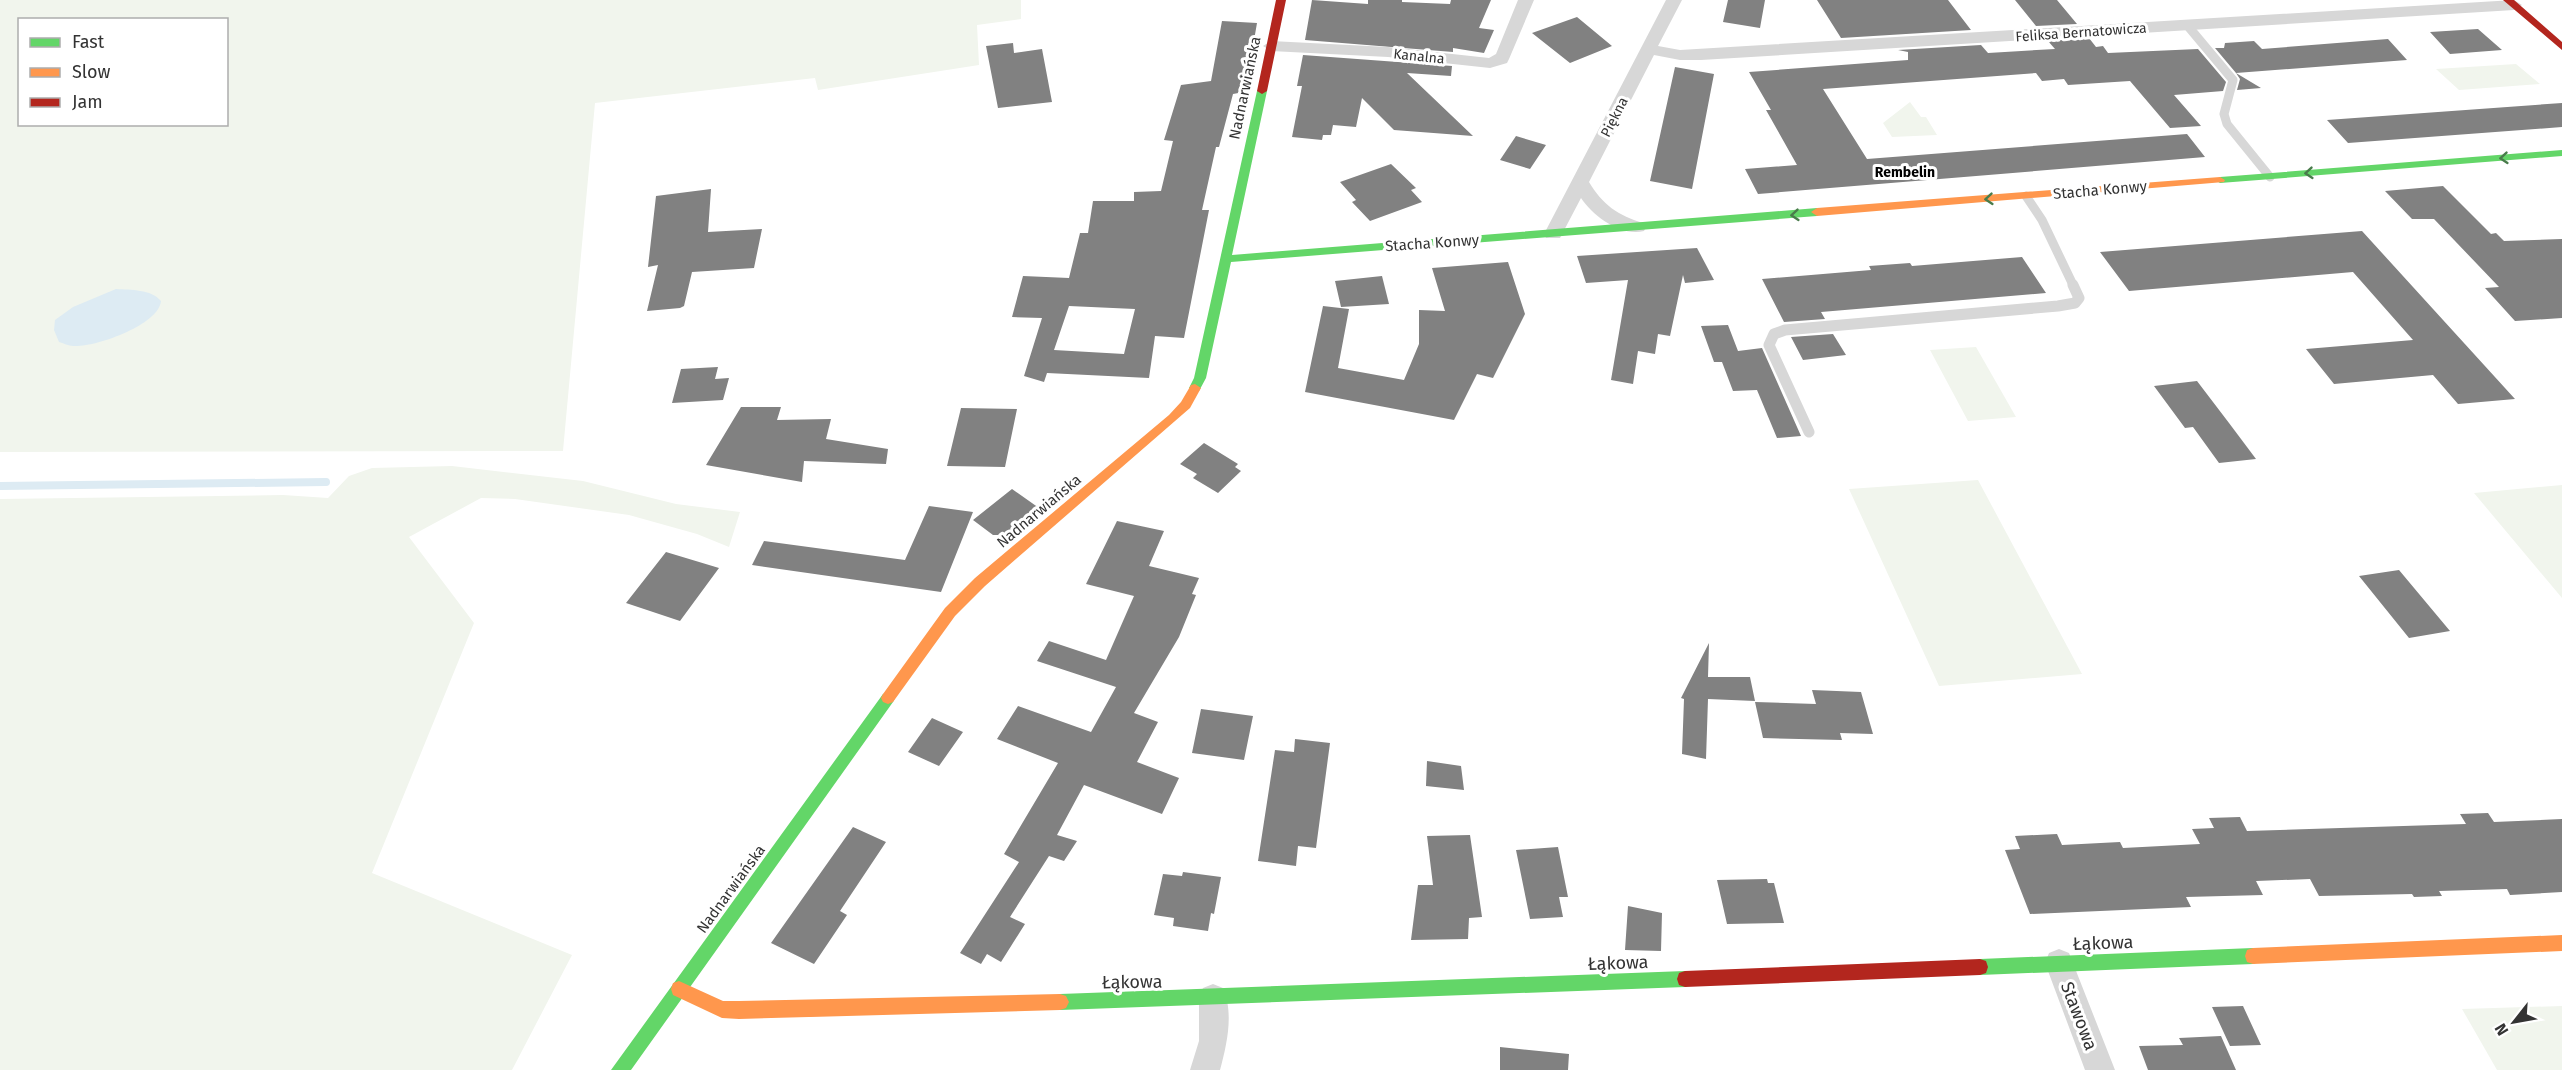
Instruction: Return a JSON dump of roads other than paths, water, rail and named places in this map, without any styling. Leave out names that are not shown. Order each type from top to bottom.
[{"type":"street","name":"Nadnarwiańska","points":[[620,1070],[950,612],[980,582],[1186,405],[1200,378],[1281,0]]},
{"type":"street","name":"Kanalna","points":[[1271,46],[1388,52],[1491,63],[1501,59],[1504,54],[1527,0]]},
{"type":"street","name":"Piękna","points":[[1552,234],[1581,183],[1674,0]]},
{"type":"street","name":"Feliksa Bernatowicza","points":[[1649,49],[1680,55],[1701,55],[2511,3]]},
{"type":"street","points":[[2511,3],[2562,47]]},
{"type":"street","name":"Stacha Konwy","points":[[1226,259],[2562,153]]},
{"type":"street","name":"Stacha Konwy","points":[[1581,183],[1589,200],[1600,211],[1637,227]]},
{"type":"street","name":"Łąkowa","points":[[679,989],[722,1009],[739,1010],[1213,998],[2562,943]]},
{"type":"street","name":"Stawowa","points":[[2059,963],[2100,1070]]},
{"type":"street","points":[[1205,1070],[1213,1041],[1213,998]]},
{"type":"lane","points":[[2187,25],[2233,80],[2224,114],[2227,124],[2270,177]]},
{"type":"lane","points":[[1809,432],[1769,345],[1770,338],[1775,333],[1785,330],[2075,303],[2079,298],[2076,291],[2042,220],[2026,196]]},
{"type":"waterway","points":[[0,486],[326,482]]},
{"type":"district","name":"Rembelin","points":[[1905,172]]}]
